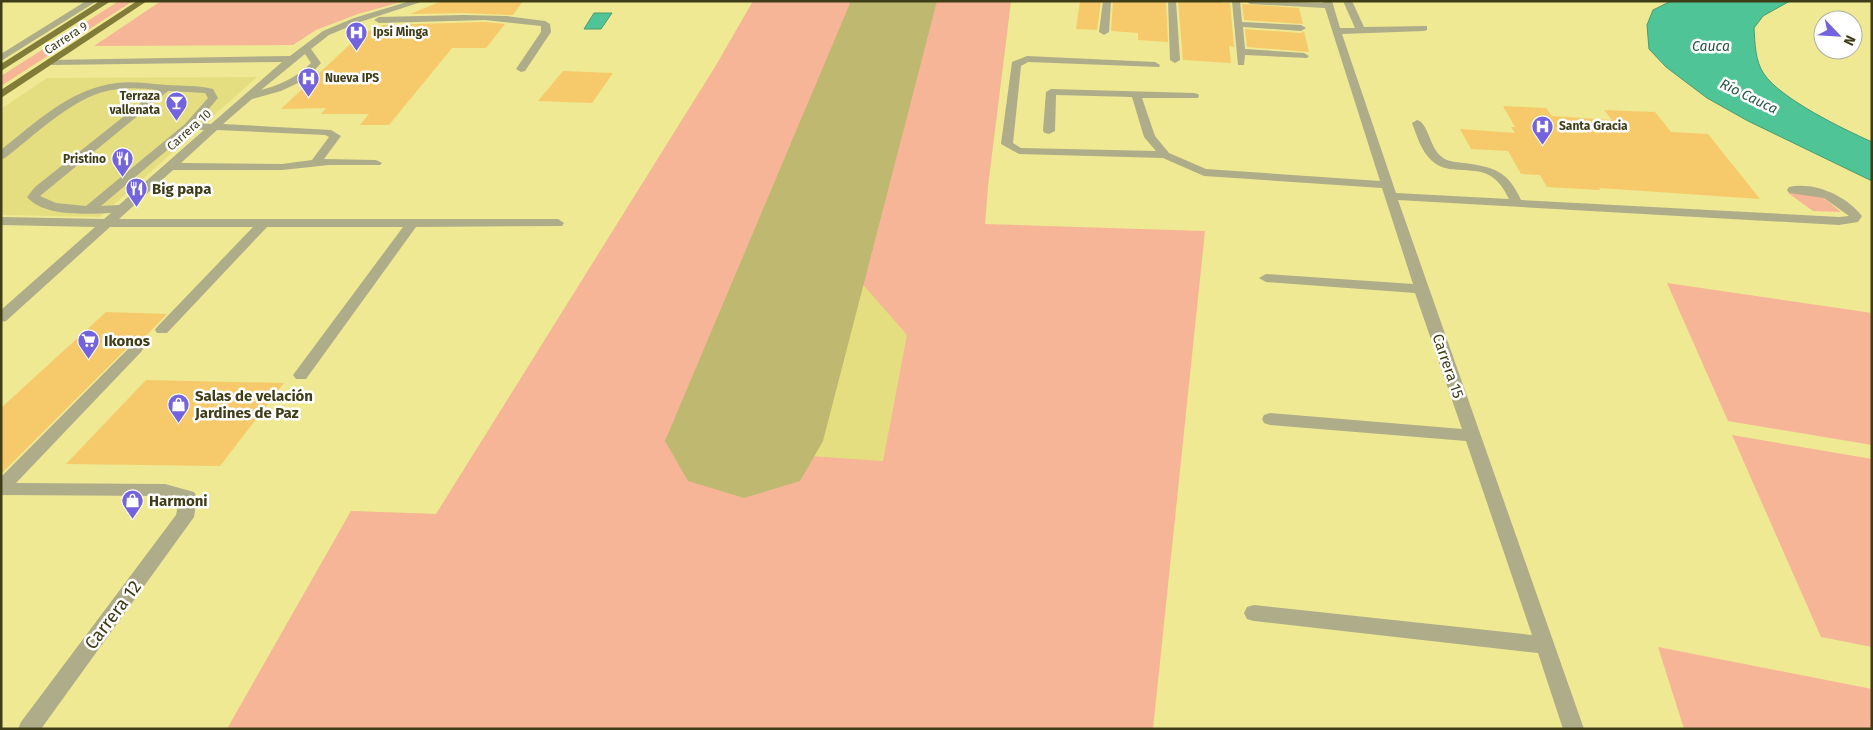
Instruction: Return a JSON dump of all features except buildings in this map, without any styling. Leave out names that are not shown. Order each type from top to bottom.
[{"type":"main road","name":"Carrera 9","points":[[1,68],[107,1]]},
{"type":"main road","name":"Carrera 9","points":[[1,94],[143,1]]},
{"type":"street","points":[[1,58],[93,1]]},
{"type":"street","name":"Carrera 10","points":[[1,318],[248,96],[306,48],[326,34],[357,20],[420,1]]},
{"type":"street","points":[[1104,32],[1107,1]]},
{"type":"street","points":[[1172,1],[1175,60]]},
{"type":"street","points":[[1236,1],[1241,63]]},
{"type":"street","points":[[1250,1],[1328,4]]},
{"type":"street","points":[[1347,1],[1361,30]]},
{"type":"street","name":"Carrera 15","points":[[1328,4],[1421,289],[1574,729]]},
{"type":"street","points":[[357,20],[487,18],[530,20],[545,24],[546,32],[521,69]]},
{"type":"street","points":[[1238,24],[1301,28]]},
{"type":"street","points":[[1337,31],[1424,28]]},
{"type":"street","points":[[248,96],[280,88],[300,79],[316,63],[306,48]]},
{"type":"street","points":[[1240,52],[1304,56]]},
{"type":"street","points":[[52,62],[292,59]]},
{"type":"street","points":[[1155,65],[1027,59],[1020,61],[1016,64],[1007,144],[1019,151],[1165,155],[1204,172],[1518,204],[1838,221],[1854,219],[1856,216],[1832,196],[1821,192],[1793,190]]},
{"type":"street","points":[[1,156],[78,98],[94,91],[124,85],[208,91],[213,98],[189,126],[90,209]]},
{"type":"street","points":[[122,208],[57,207],[41,203],[34,197],[39,190],[166,88]]},
{"type":"street","points":[[1049,131],[1051,92],[1194,96]]},
{"type":"street","points":[[1136,94],[1150,137],[1165,155]]},
{"type":"street","points":[[1417,123],[1430,151],[1439,160],[1450,165],[1492,171],[1502,177],[1509,185],[1518,204]]},
{"type":"street","points":[[189,126],[327,132],[335,136],[315,164]]},
{"type":"street","points":[[169,166],[282,167],[329,162],[376,163]]},
{"type":"street","points":[[1,221],[264,224],[558,223]]},
{"type":"street","points":[[302,375],[412,223]]},
{"type":"street","points":[[162,330],[264,224]]},
{"type":"street","points":[[1266,278],[1421,289]]},
{"type":"street","points":[[1,488],[136,349]]},
{"type":"street","points":[[1270,419],[1472,436]]},
{"type":"street","name":"Carrera 12","points":[[1,488],[165,490],[188,497],[185,517],[28,729]]},
{"type":"street","points":[[1254,613],[1545,645]]},
{"type":"shaded area","points":[[119,1],[133,1],[1,86],[1,76]]},
{"type":"shaded area","points":[[161,1],[405,1],[358,14],[316,30],[293,45],[94,46]]},
{"type":"shaded area","points":[[753,1],[1011,1],[988,186],[960,555],[227,729],[351,511],[436,514],[715,67]]},
{"type":"shaded area","points":[[753,1],[856,1],[678,447],[883,461],[907,335],[851,271],[926,1],[1011,1],[985,224],[1205,231],[1153,729],[227,729],[351,511],[436,514],[715,67]]},
{"type":"shaded area","points":[[257,77],[100,217],[1,215],[1,109],[47,78]]},
{"type":"shaded area","points":[[1788,193],[1819,194],[1841,212],[1813,211]]},
{"type":"shaded area","points":[[1667,283],[1872,313],[1872,445],[1728,421]]},
{"type":"shaded area","points":[[1732,435],[1872,459],[1872,647],[1821,637]]},
{"type":"shaded area","points":[[1658,647],[1872,689],[1872,729],[1684,729]]},
{"type":"water","name":"Cauca","points":[[1671,1],[1790,1],[1763,16],[1754,28],[1756,52],[1761,69],[1772,84],[1798,103],[1872,142],[1872,181],[1748,121],[1707,98],[1666,67],[1649,49],[1647,25],[1653,10]]},
{"type":"water","points":[[594,13],[612,13],[601,29],[584,29]]},
{"type":"runway","points":[[744,441],[894,1]]},
{"type":"place","name":"Ipsi Minga","points":[[357,51]]},
{"type":"place","name":"Nueva IPS","points":[[309,97]]},
{"type":"place","name":"Terraza vallenata","points":[[176,122]]},
{"type":"place","name":"Santa Gracia","points":[[1543,145]]},
{"type":"place","name":"Pristino","points":[[122,178]]},
{"type":"place","name":"Big papa","points":[[136,208]]},
{"type":"place","name":"Ikonos","points":[[88,360]]},
{"type":"place","name":"Salas de velación Jardines de Paz","points":[[179,424]]},
{"type":"place","name":"Harmoni","points":[[133,520]]},
{"type":"water label","name":"Río Cauca","points":[[1749,96]]}]
